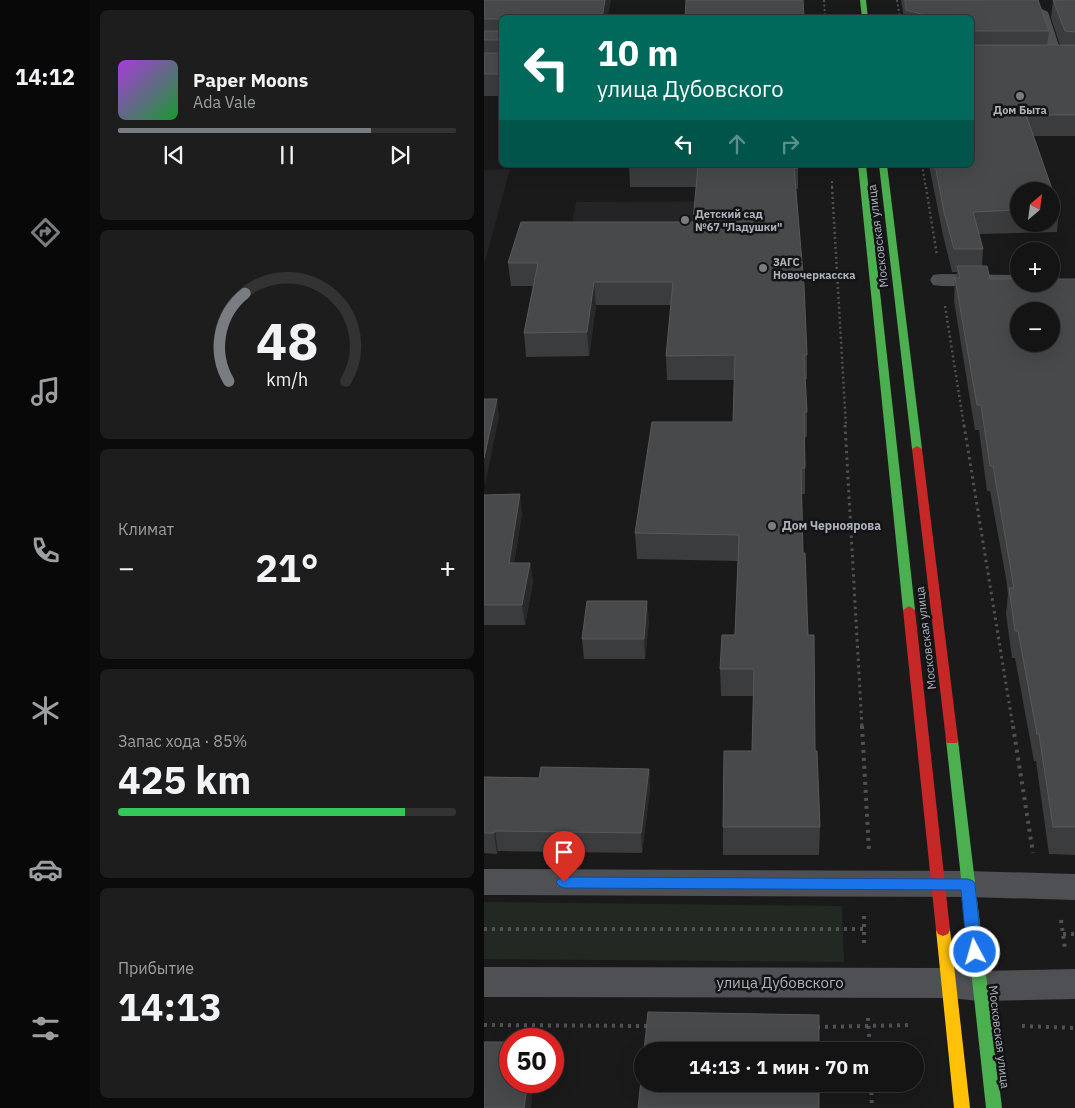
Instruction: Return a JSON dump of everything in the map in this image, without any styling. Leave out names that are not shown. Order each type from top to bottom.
[{"type":"main road","points":[[863,0],[865,15]]},
{"type":"main road","points":[[1042,58],[1062,58]]},
{"type":"main road","name":"Московская улица","points":[[862,167],[964,985],[984,1025],[994,1108]]},
{"type":"main road","name":"Московская улица","points":[[883,167],[966,855],[953,885],[964,985],[954,1022],[962,1108]]},
{"type":"street","points":[[941,280],[1010,281]]},
{"type":"street","points":[[484,882],[1065,887]]},
{"type":"street","name":"улица Дубовского","points":[[484,982],[1073,984]]},
{"type":"lane","points":[[1023,9],[1042,12],[1062,58]]},
{"type":"path","points":[[824,0],[825,15]]},
{"type":"path","points":[[897,0],[900,15]]},
{"type":"path","points":[[922,167],[1034,857]]},
{"type":"path","points":[[832,175],[869,856]]},
{"type":"path","points":[[1065,887],[1063,934],[1073,984]]},
{"type":"path","points":[[484,928],[864,929]]},
{"type":"path","points":[[1063,934],[1075,934]]},
{"type":"path","points":[[810,1027],[869,1027],[954,1022]]},
{"type":"path","points":[[484,1025],[652,1026]]},
{"type":"path","points":[[984,1025],[1075,1028]]},
{"type":"path","points":[[871,1092],[872,1108]]},
{"type":"shaded area","points":[[510,169],[484,265],[484,170]]},
{"type":"shaded area","name":"Детский сад №67 \"Ладушки\"","points":[[796,201],[799,238],[569,240],[576,202]]},
{"type":"shaded area","points":[[484,902],[842,906],[844,962],[484,959]]},
{"type":"building","points":[[484,0],[605,0],[602,15],[499,15],[499,19],[484,19]]},
{"type":"building","points":[[686,0],[803,0],[804,15],[685,15]]},
{"type":"building","points":[[905,0],[1038,0],[1049,31],[974,31],[974,15],[925,15],[906,10]]},
{"type":"building","points":[[1053,0],[1076,0],[1076,32],[1065,31]]},
{"type":"building","points":[[484,31],[499,31],[499,40],[484,40]]},
{"type":"building","points":[[974,45],[1076,45],[1076,115],[1026,115],[1050,182],[1010,182],[1010,210],[973,212],[983,249],[954,249],[944,212],[935,167],[974,167]]},
{"type":"building","points":[[484,53],[499,53],[499,74],[484,74]]},
{"type":"building","points":[[698,167],[798,167],[794,168],[804,285],[807,355],[804,355],[807,412],[804,412],[805,468],[801,468],[803,553],[805,553],[808,635],[814,635],[815,751],[817,751],[820,827],[723,827],[724,751],[752,751],[754,669],[720,669],[722,635],[735,635],[739,535],[635,533],[652,422],[733,422],[735,355],[666,356],[673,282],[594,282],[587,332],[524,333],[538,263],[508,263],[521,222],[693,222]]},
{"type":"building","points":[[957,266],[987,266],[990,279],[1010,279],[1010,292],[1060,292],[1060,279],[1076,279],[1076,827],[1053,827],[1039,734],[1037,734],[1018,631],[1015,631],[1009,588],[1014,588],[993,466],[990,466],[981,405],[977,405],[955,278],[960,278]]},
{"type":"building","points":[[484,399],[497,399],[484,458]]},
{"type":"building","points":[[520,494],[509,563],[530,563],[522,605],[484,605],[484,495]]},
{"type":"building","points":[[587,601],[647,601],[644,639],[582,639]]},
{"type":"building","points":[[541,767],[649,769],[641,833],[495,831],[494,833],[484,833],[484,777],[539,778]]},
{"type":"building","points":[[648,1012],[819,1015],[819,1042],[645,1042]]},
{"type":"building","points":[[484,1042],[499,1042],[499,1093],[526,1093],[524,1108],[484,1108]]},
{"type":"building","points":[[640,1092],[819,1092],[819,1108],[638,1108]]},
{"type":"traffic: fast","points":[[863,0],[865,15]]},
{"type":"traffic: fast","points":[[862,167],[909,610]]},
{"type":"traffic: fast","points":[[883,167],[917,449]]},
{"type":"traffic: fast","points":[[952,740],[994,1108]]},
{"type":"traffic: slow","points":[[943,930],[962,1108]]},
{"type":"traffic: jam","points":[[917,449],[952,740]]},
{"type":"traffic: jam","points":[[909,610],[943,930]]},
{"type":"place","name":"Дом Быта","points":[[1020,96]]},
{"type":"place","name":"Детский сад №67 \"Ладушки\"","points":[[685,220]]},
{"type":"place","name":"ЗАГС Новочеркасска","points":[[763,268]]},
{"type":"place","name":"Дом Черноярова","points":[[772,526]]},
{"type":"route","points":[[564,882],[900,886],[968,884],[975,952]]}]
